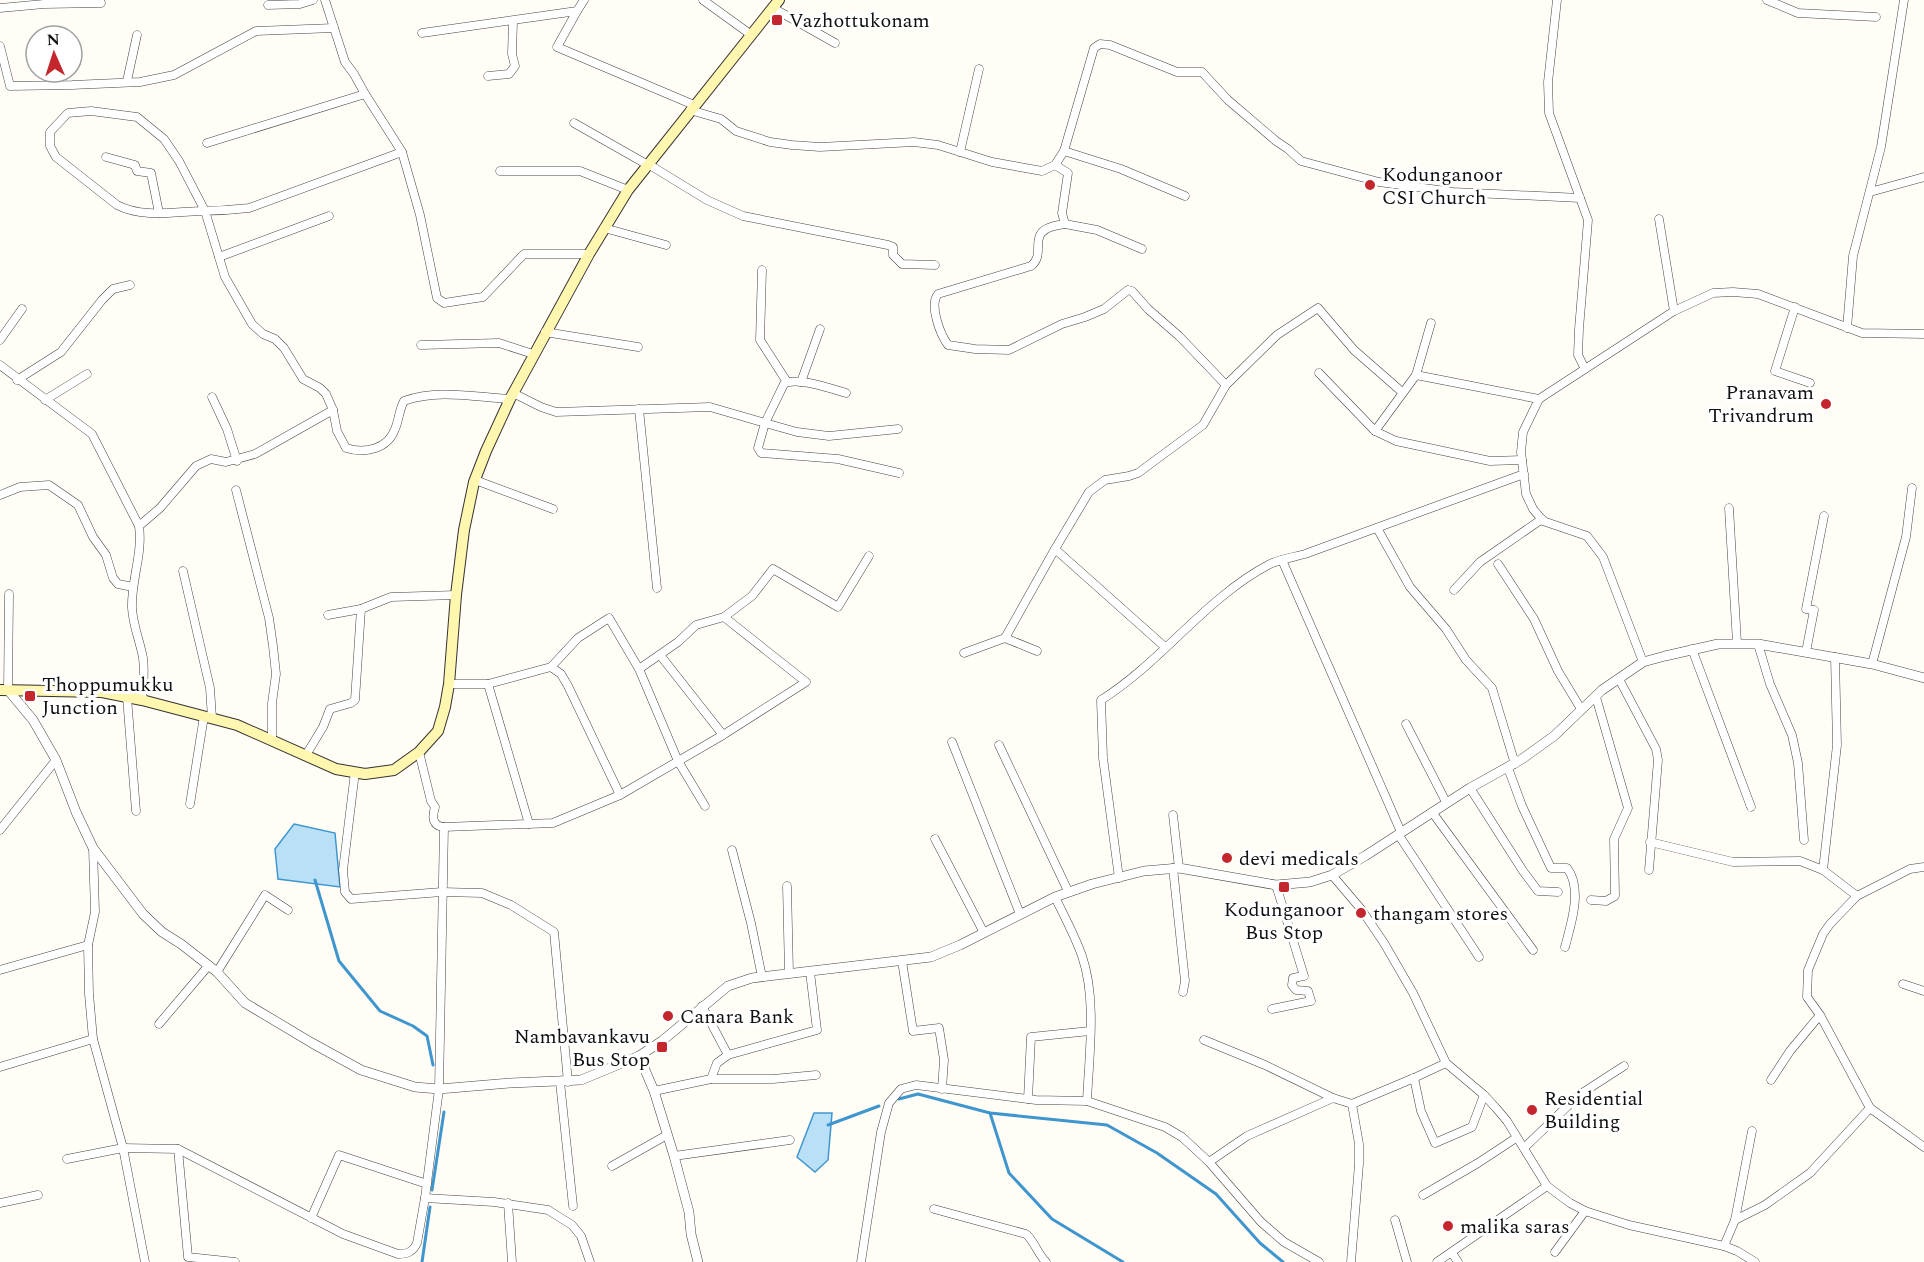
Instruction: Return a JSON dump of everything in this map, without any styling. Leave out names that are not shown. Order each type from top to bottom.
[{"type":"main road","points":[[4,690],[81,691],[142,700],[237,725],[336,769],[364,774],[394,770],[419,752],[438,731],[449,684],[464,530],[475,480],[512,396],[545,332],[628,190],[776,4]]},
{"type":"street","points":[[268,5],[300,4],[313,0]]},
{"type":"street","points":[[325,0],[345,62],[402,152],[420,215],[436,298],[444,303],[483,297],[524,254],[589,254]]},
{"type":"street","points":[[584,0],[557,47],[721,119],[736,131],[770,142],[820,147],[915,142],[938,145],[992,162],[1042,171],[1055,165],[1064,151],[1094,48],[1100,44],[1110,45],[1177,72],[1202,72],[1228,100],[1301,161],[1379,182],[1400,185],[1453,192],[1580,198]]},
{"type":"street","points":[[703,0],[750,34]]},
{"type":"street","points":[[1557,0],[1548,82],[1549,113],[1588,220],[1578,337],[1578,355],[1585,369]]},
{"type":"street","points":[[1767,0],[1798,13],[1876,17]]},
{"type":"street","points":[[1847,328],[1853,256],[1881,147],[1904,0]]},
{"type":"street","points":[[0,8],[18,3],[101,3]]},
{"type":"street","points":[[776,4],[835,43]]},
{"type":"street","points":[[422,33],[577,11]]},
{"type":"street","points":[[488,76],[509,74],[515,66],[512,54],[513,21]]},
{"type":"street","points":[[0,46],[10,86],[140,82],[174,75],[256,31],[334,28]]},
{"type":"street","points":[[127,81],[137,35]]},
{"type":"street","points":[[960,152],[979,69]]},
{"type":"street","points":[[207,143],[365,94]]},
{"type":"street","points":[[402,152],[249,208],[205,211],[159,213],[135,212],[117,205],[56,157],[50,146],[50,132],[68,113],[91,111],[137,117],[164,139],[179,161],[205,211],[225,277],[252,324],[263,334],[275,339],[284,348],[303,379],[326,394],[333,410],[341,441],[346,448],[354,451],[374,449],[388,441],[395,430],[404,401],[443,394],[512,396],[556,412],[710,407],[797,432],[829,436],[898,429]]},
{"type":"street","points":[[574,123],[707,200],[743,216],[891,246],[894,248],[893,255],[902,264],[935,265]]},
{"type":"street","points":[[1064,151],[1121,169],[1185,196]]},
{"type":"street","points":[[106,157],[135,165],[137,171],[151,173],[159,213]]},
{"type":"street","points":[[1055,165],[1068,173],[1062,213],[1065,224]]},
{"type":"street","points":[[500,171],[580,171],[628,190]]},
{"type":"street","points":[[1869,192],[1924,177]]},
{"type":"street","points":[[219,257],[329,216]]},
{"type":"street","points":[[1659,219],[1674,311]]},
{"type":"street","points":[[1142,249],[1097,230],[1065,224],[1051,226],[1044,230],[1037,239],[1037,258],[1031,266],[938,294],[934,298],[934,307],[942,333],[948,345],[1009,350],[1062,324],[1104,309],[1128,290],[1132,291],[1148,309],[1179,336],[1226,385]]},
{"type":"street","points":[[604,228],[666,245]]},
{"type":"street","points":[[762,270],[760,340],[787,382]]},
{"type":"street","points":[[17,380],[61,352],[113,289],[130,285]]},
{"type":"street","points":[[1643,662],[1603,557],[1587,536],[1542,519],[1533,509],[1526,494],[1522,460],[1523,432],[1539,399],[1674,311],[1704,296],[1733,292],[1758,294],[1867,334],[1924,334]]},
{"type":"street","points":[[1795,307],[1775,371],[1810,382]]},
{"type":"street","points":[[964,653],[1005,638],[1089,492],[1105,480],[1138,473],[1203,425],[1226,385],[1277,335],[1318,308],[1354,350],[1402,392]]},
{"type":"street","points":[[0,340],[22,309]]},
{"type":"street","points":[[1375,431],[1416,375],[1431,323]]},
{"type":"street","points":[[801,382],[820,329]]},
{"type":"street","points":[[545,332],[638,347]]},
{"type":"street","points":[[421,345],[499,342],[533,354]]},
{"type":"street","points":[[0,366],[92,434],[139,526],[141,542],[133,587],[132,608],[135,632],[143,659],[142,700]]},
{"type":"street","points":[[1319,373],[1375,431],[1396,441],[1490,461],[1522,460]]},
{"type":"street","points":[[45,400],[87,374]]},
{"type":"street","points":[[1416,375],[1539,399]]},
{"type":"street","points":[[787,382],[801,382],[846,393]]},
{"type":"street","points":[[787,382],[765,423],[758,448],[760,453],[838,459],[899,473]]},
{"type":"street","points":[[212,397],[227,429],[237,460]]},
{"type":"street","points":[[639,409],[657,588]]},
{"type":"street","points":[[139,526],[160,508],[203,461],[211,459],[226,462],[255,454],[333,410]]},
{"type":"street","points":[[1119,878],[1102,758],[1101,700],[1124,686],[1226,592],[1272,563],[1305,554],[1524,474]]},
{"type":"street","points":[[475,480],[553,509]]},
{"type":"street","points":[[0,495],[20,487],[49,485],[78,505],[93,537],[106,555],[113,578],[118,584],[133,587]]},
{"type":"street","points":[[1872,664],[1906,537],[1912,488]]},
{"type":"street","points":[[236,490],[273,646],[276,674],[272,703],[272,739]]},
{"type":"street","points":[[1729,508],[1737,643]]},
{"type":"street","points":[[1806,652],[1814,610],[1806,609],[1824,516]]},
{"type":"street","points":[[1454,590],[1480,562],[1542,519]]},
{"type":"street","points":[[1377,528],[1410,587],[1446,629],[1466,660],[1492,688],[1522,806],[1551,868],[1567,868],[1575,888],[1575,899],[1565,946]]},
{"type":"street","points":[[1055,549],[1165,647]]},
{"type":"street","points":[[639,669],[678,642],[696,625],[724,617],[752,596],[772,569],[838,607],[869,556]]},
{"type":"street","points":[[1282,560],[1400,833],[1479,957]]},
{"type":"street","points":[[1498,564],[1534,619],[1558,671],[1581,709]]},
{"type":"street","points":[[183,571],[210,688],[208,717],[190,804]]},
{"type":"street","points":[[9,594],[4,690],[33,720],[56,760],[93,848],[143,914],[162,932],[209,965],[245,1003],[361,1070],[415,1087],[439,1089],[510,1083],[564,1082],[595,1076],[639,1056],[662,1041],[728,986],[762,977],[931,957],[1068,891],[1144,871],[1176,868],[1276,885],[1310,882],[1332,875],[1446,802],[1511,766],[1554,736],[1581,709],[1643,662],[1692,649],[1737,643],[1758,644],[1872,664],[1924,678]]},
{"type":"street","points":[[328,615],[361,609],[391,597],[456,595]]},
{"type":"street","points":[[306,755],[323,727],[330,709],[355,700],[361,609]]},
{"type":"street","points":[[419,752],[431,801],[435,807],[433,816],[439,827],[553,823],[620,795],[723,735],[806,682],[724,617]]},
{"type":"street","points":[[449,684],[488,684],[551,667],[578,638],[609,618],[639,669],[678,761],[705,806]]},
{"type":"street","points":[[1005,638],[1037,651]]},
{"type":"street","points":[[1758,644],[1770,684],[1791,735],[1798,764],[1804,840]]},
{"type":"street","points":[[1692,649],[1751,807]]},
{"type":"street","points":[[660,655],[723,735]]},
{"type":"street","points":[[1823,870],[1837,745],[1835,657]]},
{"type":"street","points":[[551,667],[561,674],[568,686],[620,795]]},
{"type":"street","points":[[1619,679],[1656,749],[1658,760],[1649,870]]},
{"type":"street","points":[[488,684],[529,824]]},
{"type":"street","points":[[127,697],[136,811]]},
{"type":"street","points":[[1591,900],[1606,901],[1614,896],[1614,838],[1628,808],[1596,697]]},
{"type":"street","points":[[1406,723],[1446,802]]},
{"type":"street","points":[[952,742],[1020,914]]},
{"type":"street","points":[[999,745],[1068,891]]},
{"type":"street","points":[[0,830],[56,760]]},
{"type":"street","points":[[355,772],[344,870],[343,888],[348,898],[442,892],[482,893],[511,905],[554,932],[573,1206]]},
{"type":"street","points":[[1470,788],[1538,891],[1558,892]]},
{"type":"street","points":[[1432,812],[1533,950]]},
{"type":"street","points":[[1173,815],[1185,981],[1183,992]]},
{"type":"street","points":[[67,1159],[123,1148],[178,1149],[343,1234],[398,1254],[405,1254],[414,1249],[425,1198],[439,1089],[444,827]]},
{"type":"street","points":[[935,839],[984,933]]},
{"type":"street","points":[[1650,842],[1733,862],[1800,861],[1823,870],[1857,896]]},
{"type":"street","points":[[93,848],[95,912],[88,945],[88,994],[93,1039],[123,1148],[145,1262]]},
{"type":"street","points":[[732,850],[762,977]]},
{"type":"street","points":[[1924,867],[1910,869],[1857,896],[1830,924],[1815,951],[1808,970],[1807,998],[1821,1015],[1870,1108],[1924,1147]]},
{"type":"street","points":[[1332,875],[1361,909],[1384,943],[1413,993],[1446,1063],[1484,1095],[1507,1121],[1547,1186],[1585,1211],[1629,1225],[1724,1246],[1755,1262]]},
{"type":"street","points":[[1272,1009],[1311,1001],[1308,991],[1296,990],[1292,985],[1293,978],[1304,976],[1276,885]]},
{"type":"street","points":[[787,886],[789,974]]},
{"type":"street","points":[[217,972],[265,895],[288,909]]},
{"type":"street","points":[[1055,897],[1082,957],[1088,987],[1090,1031],[1087,1101]]},
{"type":"street","points":[[0,970],[88,945]]},
{"type":"street","points":[[902,962],[913,1031],[939,1028],[944,1060],[942,1089]]},
{"type":"street","points":[[159,1024],[209,965]]},
{"type":"street","points":[[711,1079],[717,1063],[728,1055],[817,1030],[810,972]]},
{"type":"street","points":[[1903,984],[1924,991]]},
{"type":"street","points":[[702,1006],[728,1055]]},
{"type":"street","points":[[1771,1080],[1790,1051],[1821,1015]]},
{"type":"street","points":[[1028,1099],[1031,1037],[1090,1031]]},
{"type":"street","points":[[0,1067],[93,1039]]},
{"type":"street","points":[[1204,1040],[1265,1065],[1333,1098],[1352,1104],[1446,1063]]},
{"type":"street","points":[[639,1056],[654,1091],[668,1135],[689,1212],[691,1234],[698,1262]]},
{"type":"street","points":[[1524,1148],[1579,1095],[1624,1066]]},
{"type":"street","points":[[654,1091],[711,1079],[773,1079],[816,1075]]},
{"type":"street","points":[[1414,1078],[1421,1111],[1436,1143],[1472,1127],[1484,1095]]},
{"type":"street","points":[[861,1262],[881,1132],[889,1103],[901,1089],[910,1085],[1028,1099],[1087,1101],[1173,1131],[1209,1162],[1262,1222],[1289,1246],[1319,1262]]},
{"type":"street","points":[[1209,1162],[1247,1136],[1333,1098]]},
{"type":"street","points":[[1351,1262],[1359,1164],[1359,1144],[1352,1104]]},
{"type":"street","points":[[1735,1220],[1765,1205],[1810,1173],[1870,1108]]},
{"type":"street","points":[[1724,1246],[1735,1220],[1752,1131]]},
{"type":"street","points":[[612,1166],[668,1135]]},
{"type":"street","points":[[1423,1195],[1516,1138]]},
{"type":"street","points":[[674,1156],[790,1140]]},
{"type":"street","points":[[178,1149],[188,1257],[235,1262]]},
{"type":"street","points":[[311,1218],[339,1155],[427,1184]]},
{"type":"street","points":[[1437,1262],[1547,1186]]},
{"type":"street","points":[[0,1203],[38,1195]]},
{"type":"street","points":[[425,1198],[508,1203],[548,1210],[565,1220],[581,1236],[590,1262]]},
{"type":"street","points":[[508,1203],[512,1262]]},
{"type":"street","points":[[934,1209],[1026,1234],[1032,1239],[1039,1255],[1046,1262]]},
{"type":"street","points":[[1555,1252],[1585,1211]]},
{"type":"street","points":[[1395,1220],[1407,1262]]},
{"type":"street","points":[[1452,1253],[1458,1262]]},
{"type":"water","points":[[294,824],[335,833],[340,887],[278,879],[275,849]]},
{"type":"water","points":[[814,1113],[832,1113],[828,1160],[815,1172],[797,1157]]},
{"type":"waterway","points":[[315,880],[339,961],[380,1011],[413,1026],[427,1036],[433,1065]]},
{"type":"waterway","points":[[899,1099],[918,1094],[990,1113],[1107,1125],[1157,1153],[1216,1194],[1260,1243],[1283,1262]]},
{"type":"waterway","points":[[828,1125],[879,1106]]},
{"type":"waterway","points":[[432,1190],[444,1112]]},
{"type":"waterway","points":[[990,1113],[1009,1173],[1052,1219],[1123,1262]]},
{"type":"waterway","points":[[422,1262],[430,1207]]},
{"type":"place","name":"Vazhottukonam","points":[[777,20]]},
{"type":"place","name":"Kodunganoor CSI Church","points":[[1370,185]]},
{"type":"place","name":"Pranavam Trivandrum","points":[[1826,404]]},
{"type":"place","name":"Thoppumukku Junction","points":[[30,696]]},
{"type":"place","name":"devi medicals","points":[[1227,858]]},
{"type":"place","name":"Kodunganoor Bus Stop","points":[[1284,887]]},
{"type":"place","name":"thangam stores","points":[[1361,913]]},
{"type":"place","name":"Canara Bank","points":[[668,1016]]},
{"type":"place","name":"Nambavankavu Bus Stop","points":[[662,1047]]},
{"type":"place","name":"Residential Building","points":[[1532,1110]]},
{"type":"place","name":"malika saras","points":[[1448,1226]]}]
